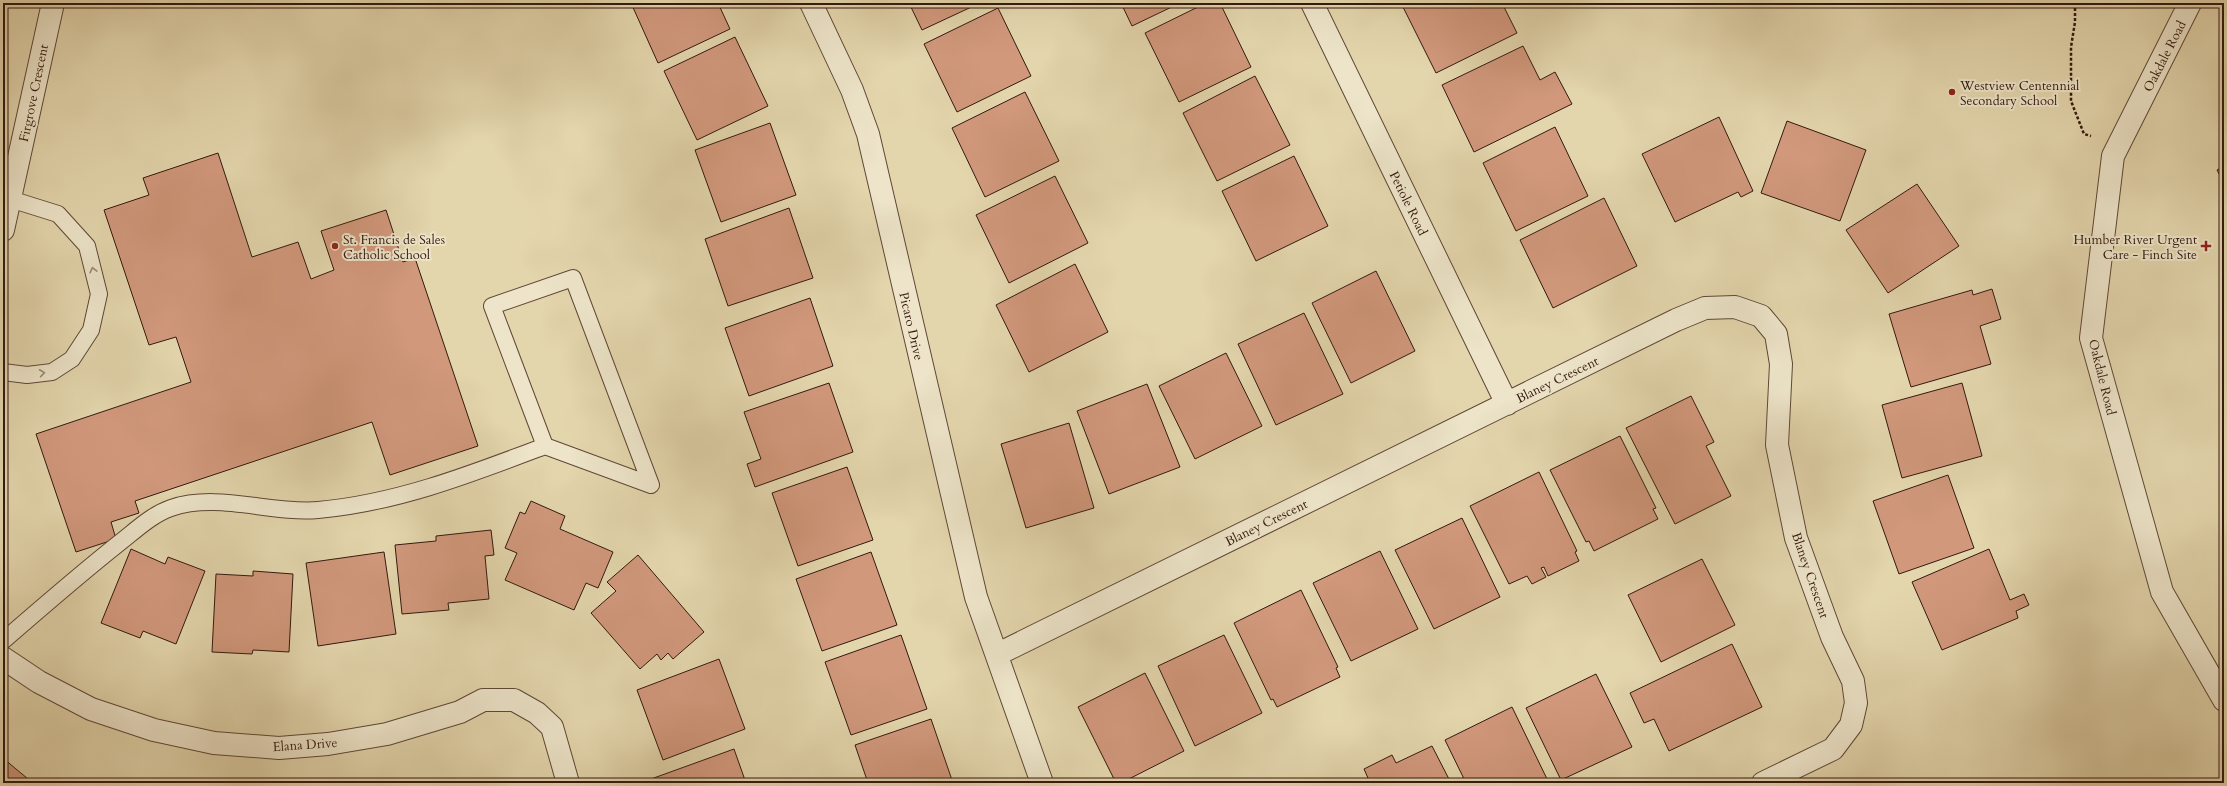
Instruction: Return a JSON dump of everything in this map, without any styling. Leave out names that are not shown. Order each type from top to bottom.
[{"type":"street","name":"Firgrove Crescent","points":[[3,230],[53,3]]},
{"type":"street","name":"Picaro Drive","points":[[811,3],[852,90],[868,134],[976,597],[998,654]]},
{"type":"street","name":"Petiole Road","points":[[1312,3],[1507,404]]},
{"type":"street","name":"Oakdale Road","points":[[2190,3],[2113,156],[2091,338],[2162,592],[2224,699]]},
{"type":"street","name":"Blaney Crescent","points":[[998,654],[1676,320],[1705,308],[1735,307],[1761,316],[1776,334],[1781,364],[1777,445],[1796,538],[1832,637],[1853,681],[1856,703],[1851,725],[1833,749],[1763,783]]},
{"type":"street","points":[[998,654],[1042,783]]},
{"type":"street","name":"Elana Drive","points":[[3,658],[40,682],[91,709],[154,730],[221,743],[279,748],[328,744],[387,734],[460,712],[483,700],[514,700],[537,713],[552,727],[568,783]]},
{"type":"lane","points":[[3,372],[28,375],[52,372],[72,359],[91,330],[99,294],[87,246],[58,214],[10,199]]},
{"type":"lane","points":[[3,641],[121,541],[150,519],[171,508],[202,503],[316,510],[376,502],[461,478],[545,446],[651,485],[573,278],[492,306],[545,446]]},
{"type":"path","points":[[2075,3],[2075,22],[2071,47],[2071,101],[2084,134],[2118,146]]},
{"type":"building","points":[[631,3],[718,3],[730,29],[658,63]]},
{"type":"building","points":[[909,3],[980,3],[922,30]]},
{"type":"building","points":[[1121,3],[1180,3],[1132,26]]},
{"type":"building","points":[[1206,3],[1220,3],[1251,67],[1179,102],[1145,33]]},
{"type":"building","points":[[1411,3],[1502,3],[1517,33],[1436,73],[1403,7]]},
{"type":"building","points":[[998,8],[1031,76],[957,112],[924,44]]},
{"type":"building","points":[[735,37],[768,106],[697,140],[664,71]]},
{"type":"building","points":[[1523,46],[1540,80],[1555,72],[1572,104],[1474,152],[1442,85]]},
{"type":"building","points":[[1255,76],[1290,145],[1217,181],[1183,113]]},
{"type":"building","points":[[1025,92],[1059,161],[985,197],[952,128]]},
{"type":"building","points":[[1719,117],[1753,191],[1741,197],[1738,192],[1675,222],[1642,154]]},
{"type":"building","points":[[1787,121],[1866,150],[1840,221],[1761,193]]},
{"type":"building","points":[[770,123],[796,195],[721,222],[695,150]]},
{"type":"building","points":[[1555,127],[1588,196],[1516,231],[1483,163]]},
{"type":"building","points":[[218,153],[252,257],[298,242],[311,279],[334,270],[321,231],[386,210],[403,262],[415,258],[478,446],[390,475],[372,422],[135,501],[139,513],[111,522],[116,539],[76,552],[36,434],[191,382],[176,337],[149,345],[104,210],[149,195],[143,178]]},
{"type":"building","points":[[1294,156],[1328,226],[1256,261],[1222,191]]},
{"type":"building","points":[[2224,166],[2224,183],[2217,170]]},
{"type":"building","points":[[1055,176],[1088,243],[1009,283],[976,215]]},
{"type":"building","points":[[1917,184],[1959,246],[1888,293],[1846,230]]},
{"type":"building","points":[[1604,198],[1637,266],[1553,308],[1520,240]]},
{"type":"building","points":[[789,208],[813,278],[728,306],[705,239]]},
{"type":"building","points":[[1075,264],[1108,332],[1029,372],[996,305]]},
{"type":"building","points":[[1376,271],[1415,351],[1351,383],[1312,303]]},
{"type":"building","points":[[1992,289],[2001,319],[1980,326],[1991,364],[1911,387],[1889,314],[1972,290],[1973,295]]},
{"type":"building","points":[[810,298],[833,366],[749,396],[725,328]]},
{"type":"building","points":[[1304,313],[1343,394],[1276,425],[1238,344]]},
{"type":"building","points":[[1226,353],[1262,426],[1195,459],[1159,386]]},
{"type":"building","points":[[829,383],[853,452],[755,487],[747,464],[761,459],[744,412]]},
{"type":"building","points":[[1962,383],[1982,456],[1902,478],[1882,405]]},
{"type":"building","points":[[1147,384],[1180,467],[1109,494],[1077,411]]},
{"type":"building","points":[[1691,396],[1714,442],[1706,446],[1731,496],[1675,524],[1626,428]]},
{"type":"building","points":[[1069,423],[1094,508],[1026,528],[1001,444]]},
{"type":"building","points":[[1620,436],[1656,508],[1653,509],[1658,519],[1594,551],[1589,541],[1586,542],[1550,470]]},
{"type":"building","points":[[847,467],[873,540],[798,566],[772,493]]},
{"type":"building","points":[[1539,472],[1577,551],[1575,552],[1579,561],[1548,576],[1544,567],[1541,568],[1546,577],[1532,584],[1527,576],[1509,584],[1470,506]]},
{"type":"building","points":[[1948,475],[1974,548],[1899,574],[1873,501]]},
{"type":"building","points":[[531,501],[565,516],[560,529],[613,552],[598,588],[586,583],[574,610],[505,580],[517,553],[505,548],[520,512],[525,514]]},
{"type":"building","points":[[1462,518],[1500,597],[1434,629],[1395,550]]},
{"type":"building","points":[[491,530],[494,555],[485,556],[489,599],[448,603],[449,610],[402,614],[395,545],[436,541],[436,536]]},
{"type":"building","points":[[131,549],[165,564],[168,557],[205,571],[176,644],[143,631],[140,638],[101,623]]},
{"type":"building","points":[[1989,549],[2010,600],[2024,594],[2029,605],[2016,611],[2018,618],[1942,650],[1912,582]]},
{"type":"building","points":[[1380,551],[1418,629],[1351,661],[1313,583]]},
{"type":"building","points":[[384,552],[396,634],[318,646],[306,563]]},
{"type":"building","points":[[871,552],[897,625],[822,651],[796,579]]},
{"type":"building","points":[[638,555],[704,632],[673,659],[668,653],[661,660],[657,654],[640,669],[591,613],[616,591],[607,582]]},
{"type":"building","points":[[1702,559],[1735,625],[1661,662],[1628,595]]},
{"type":"building","points":[[253,571],[293,574],[289,652],[253,650],[252,654],[212,652],[216,574],[253,576]]},
{"type":"building","points":[[1301,590],[1338,667],[1336,668],[1340,677],[1277,707],[1273,699],[1271,700],[1234,623]]},
{"type":"building","points":[[901,635],[927,709],[851,735],[825,662]]},
{"type":"building","points":[[1224,635],[1262,713],[1195,746],[1158,666]]},
{"type":"building","points":[[1732,644],[1762,707],[1669,751],[1654,719],[1644,723],[1630,693]]},
{"type":"building","points":[[719,659],[745,729],[663,760],[637,690]]},
{"type":"building","points":[[1145,673],[1184,751],[1121,783],[1116,783],[1078,707]]},
{"type":"building","points":[[1596,674],[1632,747],[1561,780],[1526,708]]},
{"type":"building","points":[[1512,707],[1549,783],[1466,783],[1445,740]]},
{"type":"building","points":[[931,719],[953,783],[868,783],[855,745]]},
{"type":"building","points":[[1432,746],[1451,783],[1367,783],[1365,779],[1368,778],[1364,769],[1392,755],[1396,763]]},
{"type":"building","points":[[734,749],[746,783],[653,783],[651,779]]},
{"type":"building","points":[[3,758],[16,769],[33,783],[3,783]]},
{"type":"building","points":[[57,778],[65,783],[54,783]]},
{"type":"place","name":"Westview Centennial Secondary School","points":[[1952,92]]},
{"type":"place","name":"St. Francis de Sales Catholic School","points":[[335,246]]},
{"type":"place","name":"Humber River Urgent Care - Finch Site","points":[[2206,246]]}]
